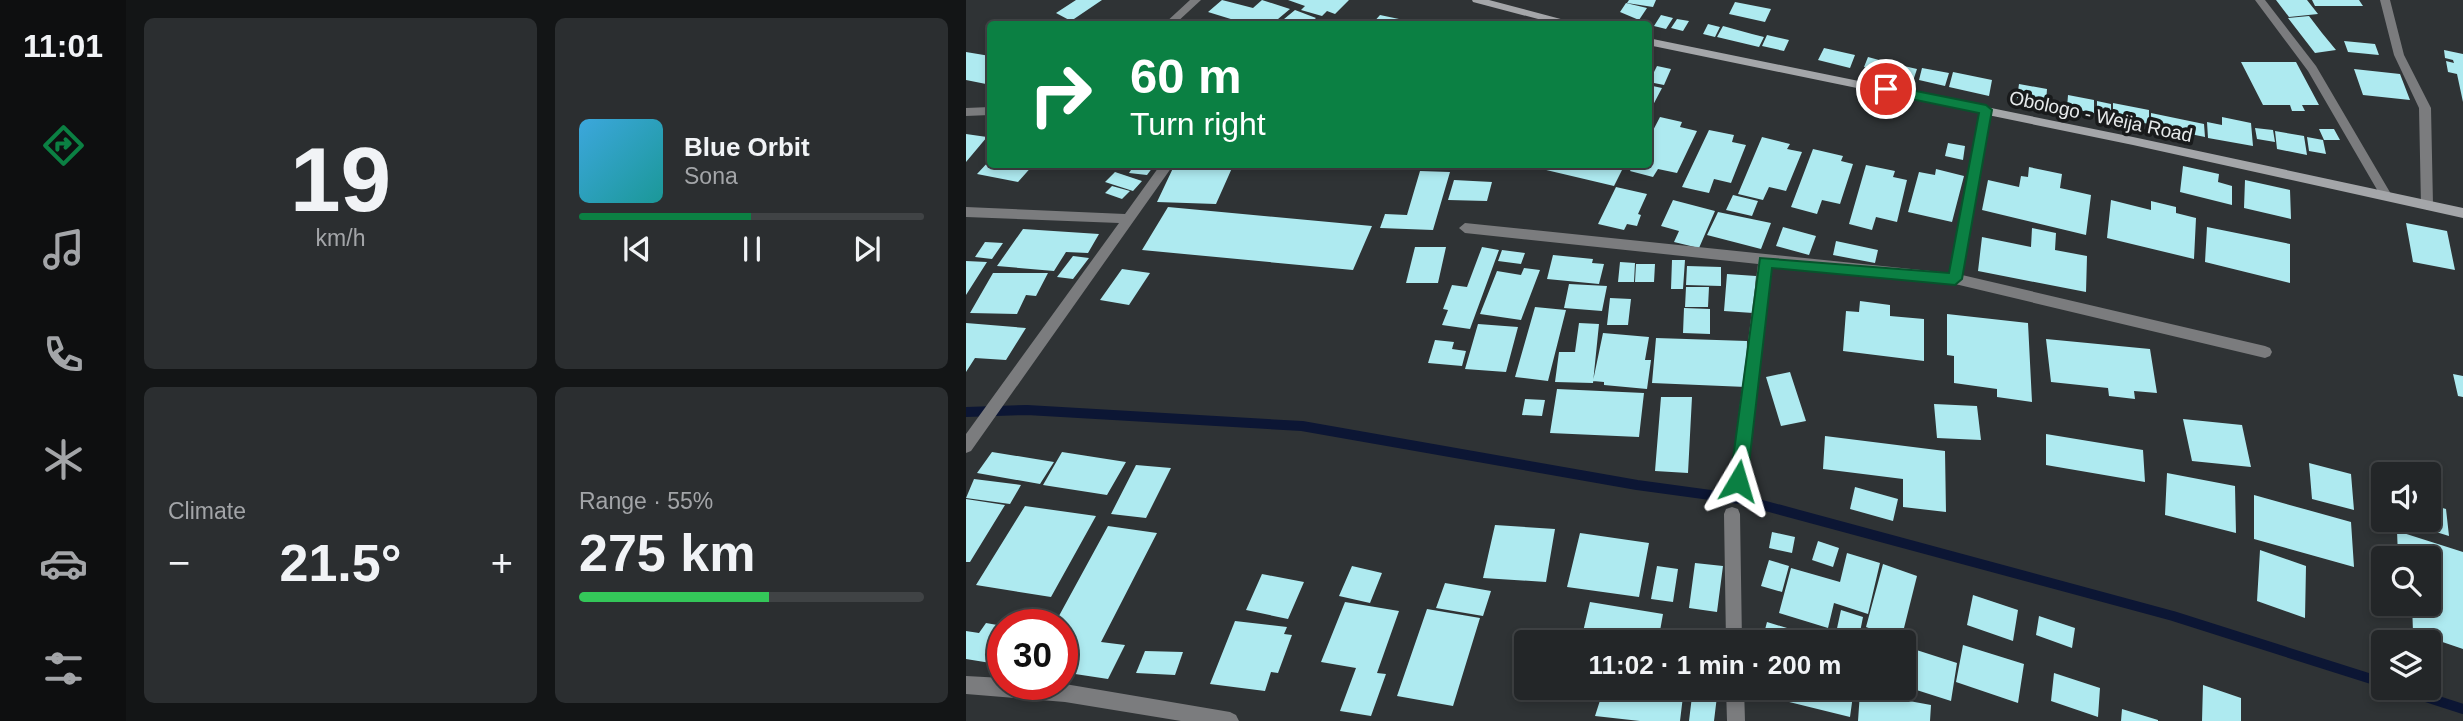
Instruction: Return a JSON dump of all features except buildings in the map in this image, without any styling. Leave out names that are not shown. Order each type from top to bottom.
[{"type":"street","points":[[1173,21],[1196,0]]},
{"type":"street","points":[[1477,0],[1557,21]]},
{"type":"street","points":[[2260,0],[2312,69],[2387,197]]},
{"type":"street","points":[[2385,0],[2399,55],[2425,108],[2427,205]]},
{"type":"street","name":"Obologo - Weija Road","points":[[1652,42],[1986,110],[2463,213]]},
{"type":"street","points":[[1955,279],[1986,110]]},
{"type":"street","points":[[966,112],[987,111]]},
{"type":"street","points":[[970,441],[1165,168]]},
{"type":"street","points":[[966,212],[1130,219]]},
{"type":"street","points":[[1465,228],[1765,262],[1955,279],[2265,352]]},
{"type":"street","points":[[1738,481],[1765,262]]},
{"type":"street","points":[[1732,514],[1734,630]]},
{"type":"street","points":[[966,685],[999,685],[1094,698],[1228,721]]},
{"type":"street","points":[[1735,700],[1736,721]]},
{"type":"waterway","points":[[966,412],[1027,410],[1302,426],[1637,485],[1740,499],[2173,616],[2371,679]]},
{"type":"waterway","points":[[2435,700],[2463,709]]},
{"type":"route","points":[[1738,481],[1765,262],[1955,279],[1986,110],[1886,89]]}]
